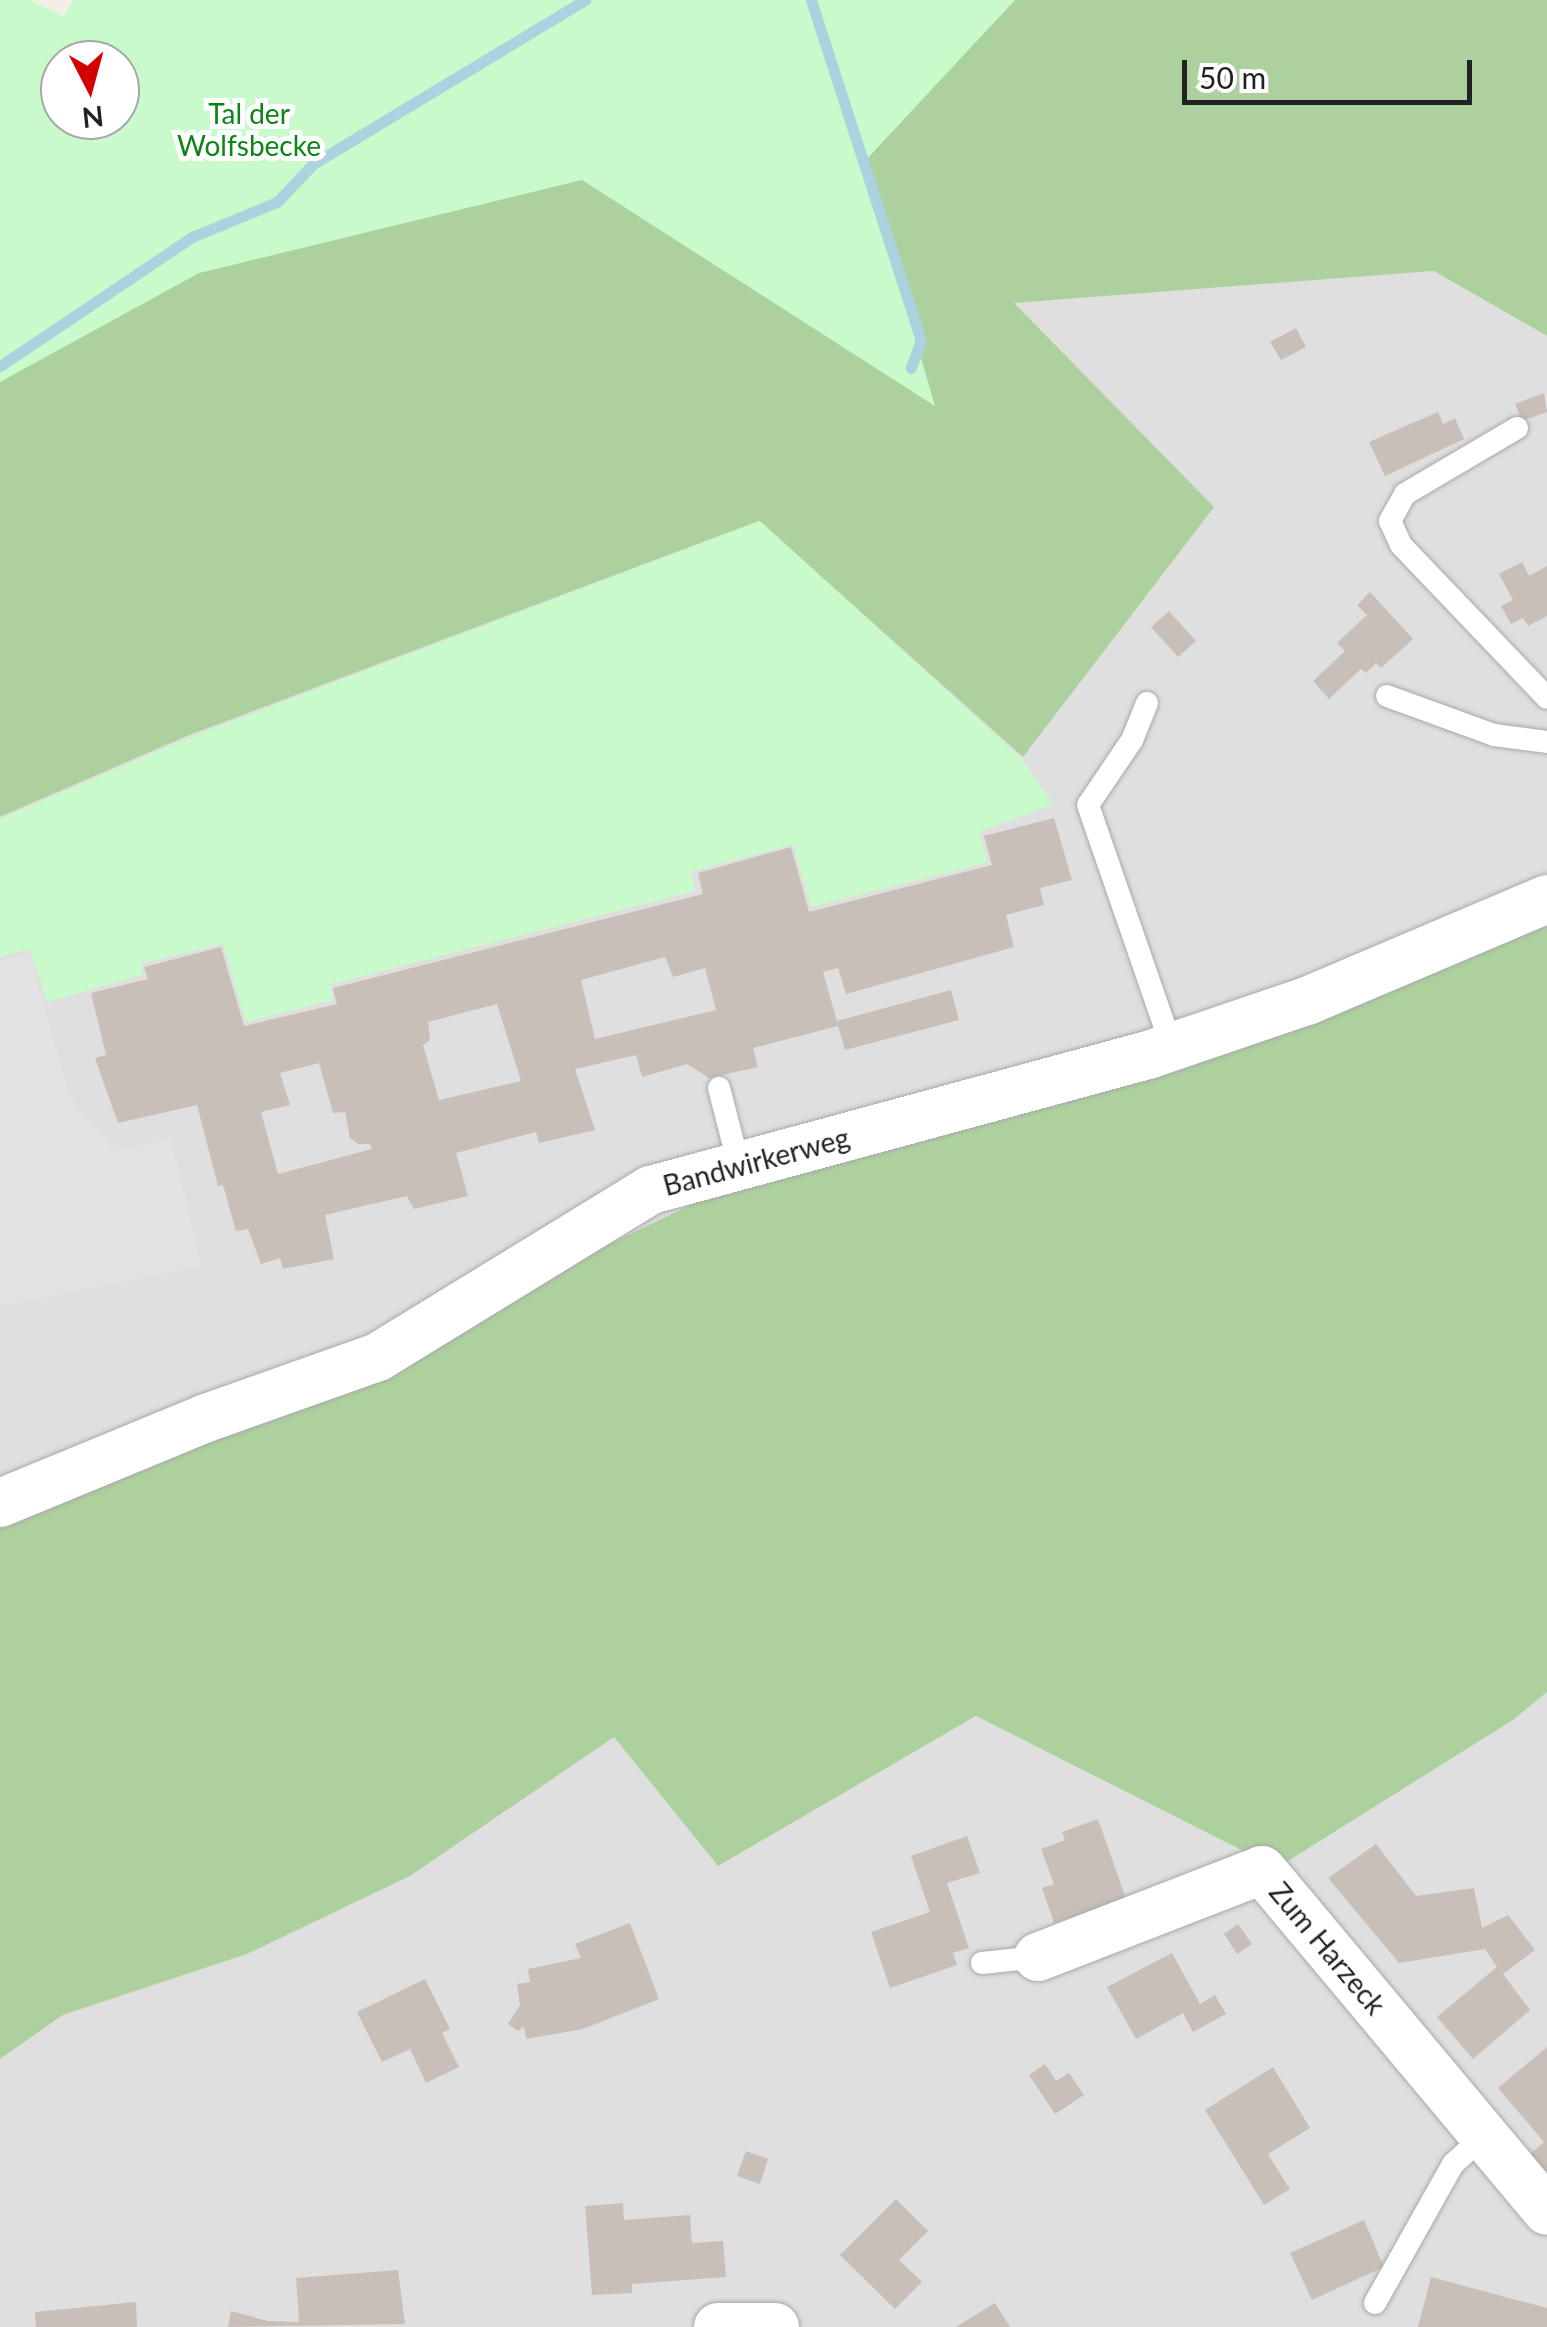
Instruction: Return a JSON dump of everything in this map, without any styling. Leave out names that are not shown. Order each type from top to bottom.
[{"type":"street","name":"Bandwirkerweg","points":[[0,1503],[206,1418],[378,1357],[650,1190],[1172,1047],[1307,1001],[1547,899]]},
{"type":"street","name":"Zum Harzeck","points":[[1038,1957],[1262,1870],[1547,2211]]},
{"type":"street","points":[[718,2327],[775,2327]]},
{"type":"lane","points":[[1517,428],[1405,494],[1390,521],[1402,545],[1547,698]]},
{"type":"lane","points":[[1387,696],[1494,734],[1547,742]]},
{"type":"lane","points":[[1147,703],[1132,740],[1088,804],[1172,1047]]},
{"type":"lane","points":[[718,1088],[740,1166]]},
{"type":"lane","points":[[982,1963],[1038,1957]]},
{"type":"lane","points":[[1375,2304],[1453,2164],[1485,2136]]},
{"type":"shaded area","points":[[1435,271],[1547,336],[1547,921],[0,1516],[0,817],[187,736],[759,521],[1023,756],[1013,302]]},
{"type":"shaded area","points":[[29,954],[70,1097],[114,1151],[171,1139],[202,1266],[0,1306],[0,962]]},
{"type":"shaded area","points":[[1547,1692],[1547,2327],[0,2327],[0,2059],[63,2015],[247,1954],[410,1876],[614,1736],[718,1866],[976,1716],[1277,1868],[1513,1720]]},
{"type":"green space","name":"Tal der Wolfsbecke","points":[[0,0],[31,0],[64,16],[73,0],[1015,0],[864,162],[935,406],[582,180],[199,273],[0,382]]},
{"type":"green space","points":[[370,0],[1547,0],[1547,336],[1434,271],[1014,303],[1214,507],[1023,757],[759,521],[187,736],[0,817],[0,267]]},
{"type":"green space","points":[[760,521],[1022,759],[1053,804],[980,832],[987,863],[811,907],[793,844],[691,872],[695,891],[331,984],[333,1000],[246,1022],[223,944],[142,963],[142,975],[47,1002],[30,949],[0,956],[0,819],[188,738]]},
{"type":"green space","points":[[1547,921],[1547,1692],[1513,1720],[1277,1868],[976,1716],[718,1866],[614,1737],[410,1876],[247,1954],[63,2015],[0,2059],[0,1516],[219,1432],[755,1174]]},
{"type":"building","points":[[1296,328],[1306,347],[1281,360],[1270,342]]},
{"type":"building","points":[[1544,393],[1547,412],[1522,421],[1515,404]]},
{"type":"building","points":[[1438,412],[1443,424],[1455,418],[1464,439],[1385,476],[1369,442]]},
{"type":"building","points":[[1522,562],[1529,576],[1547,566],[1547,616],[1528,626],[1523,618],[1511,624],[1501,606],[1513,600],[1499,574]]},
{"type":"building","points":[[1370,592],[1413,639],[1381,668],[1376,663],[1366,673],[1361,669],[1329,699],[1313,681],[1345,651],[1337,643],[1367,615],[1357,605]]},
{"type":"building","points":[[1169,611],[1196,641],[1178,657],[1151,627]]},
{"type":"building","points":[[1054,818],[1072,880],[1040,888],[1044,905],[1006,915],[1014,947],[846,994],[838,968],[823,972],[837,1021],[951,990],[959,1020],[845,1050],[838,1026],[753,1048],[758,1067],[709,1078],[687,1064],[642,1077],[636,1055],[575,1069],[595,1130],[539,1143],[536,1132],[456,1153],[468,1196],[414,1209],[407,1196],[325,1215],[334,1259],[283,1269],[280,1258],[261,1264],[248,1229],[236,1231],[223,1185],[218,1186],[197,1105],[118,1123],[95,1058],[106,1055],[91,993],[148,979],[144,967],[221,947],[244,1026],[337,1004],[333,988],[703,894],[698,873],[791,847],[809,912],[992,865],[984,836]],"holes":[[[665,957],[673,977],[705,968],[716,1010],[595,1039],[581,980]],[[497,1004],[521,1081],[439,1100],[423,1045],[430,1040],[428,1022]],[[319,1063],[333,1113],[345,1112],[350,1138],[358,1144],[370,1144],[372,1149],[278,1174],[261,1112],[290,1105],[280,1073]]]},
{"type":"building","points":[[1098,1819],[1126,1899],[1054,1923],[1042,1888],[1054,1884],[1041,1849],[1065,1840],[1062,1832]]},
{"type":"building","points":[[967,1836],[980,1873],[947,1883],[969,1948],[953,1953],[957,1965],[890,1988],[871,1932],[930,1912],[911,1856]]},
{"type":"building","points":[[1376,1844],[1416,1896],[1474,1888],[1482,1928],[1508,1915],[1535,1950],[1503,1974],[1530,2010],[1473,2059],[1437,2017],[1497,1967],[1485,1949],[1399,1963],[1328,1878]]},
{"type":"building","points":[[630,1923],[659,1999],[583,2029],[526,2039],[524,2027],[518,2031],[508,2024],[520,2005],[517,1984],[530,1982],[528,1969],[581,1958],[575,1944]]},
{"type":"building","points":[[1238,1924],[1252,1944],[1237,1954],[1224,1934]]},
{"type":"building","points":[[1172,1953],[1200,2004],[1215,1995],[1226,2014],[1193,2032],[1183,2013],[1136,2039],[1107,1987]]},
{"type":"building","points":[[425,1979],[450,2029],[442,2033],[459,2067],[426,2083],[410,2049],[382,2062],[357,2012]]},
{"type":"building","points":[[1547,2047],[1547,2176],[1529,2155],[1544,2142],[1498,2088]]},
{"type":"building","points":[[1045,2064],[1056,2081],[1069,2073],[1084,2095],[1055,2114],[1029,2075]]},
{"type":"building","points":[[1273,2067],[1310,2128],[1268,2154],[1290,2189],[1264,2205],[1205,2110]]},
{"type":"building","points":[[746,2151],[768,2159],[760,2184],[737,2176]]},
{"type":"building","points":[[896,2199],[928,2231],[899,2260],[922,2282],[895,2309],[840,2255]]},
{"type":"building","points":[[623,2203],[624,2220],[690,2215],[692,2243],[723,2241],[726,2277],[632,2284],[632,2293],[592,2295],[585,2206]]},
{"type":"building","points":[[1364,2220],[1384,2267],[1312,2300],[1290,2253]]},
{"type":"building","points":[[398,2270],[405,2324],[228,2327],[231,2311],[268,2321],[299,2322],[296,2278]]},
{"type":"building","points":[[1431,2277],[1547,2308],[1547,2327],[1418,2327]]},
{"type":"building","points":[[136,2302],[137,2327],[36,2327],[35,2312]]},
{"type":"building","points":[[995,2303],[1010,2327],[956,2327]]},
{"type":"waterway","points":[[0,366],[192,237],[277,202],[313,164],[585,0]]},
{"type":"waterway","points":[[811,0],[921,340],[911,368]]}]
